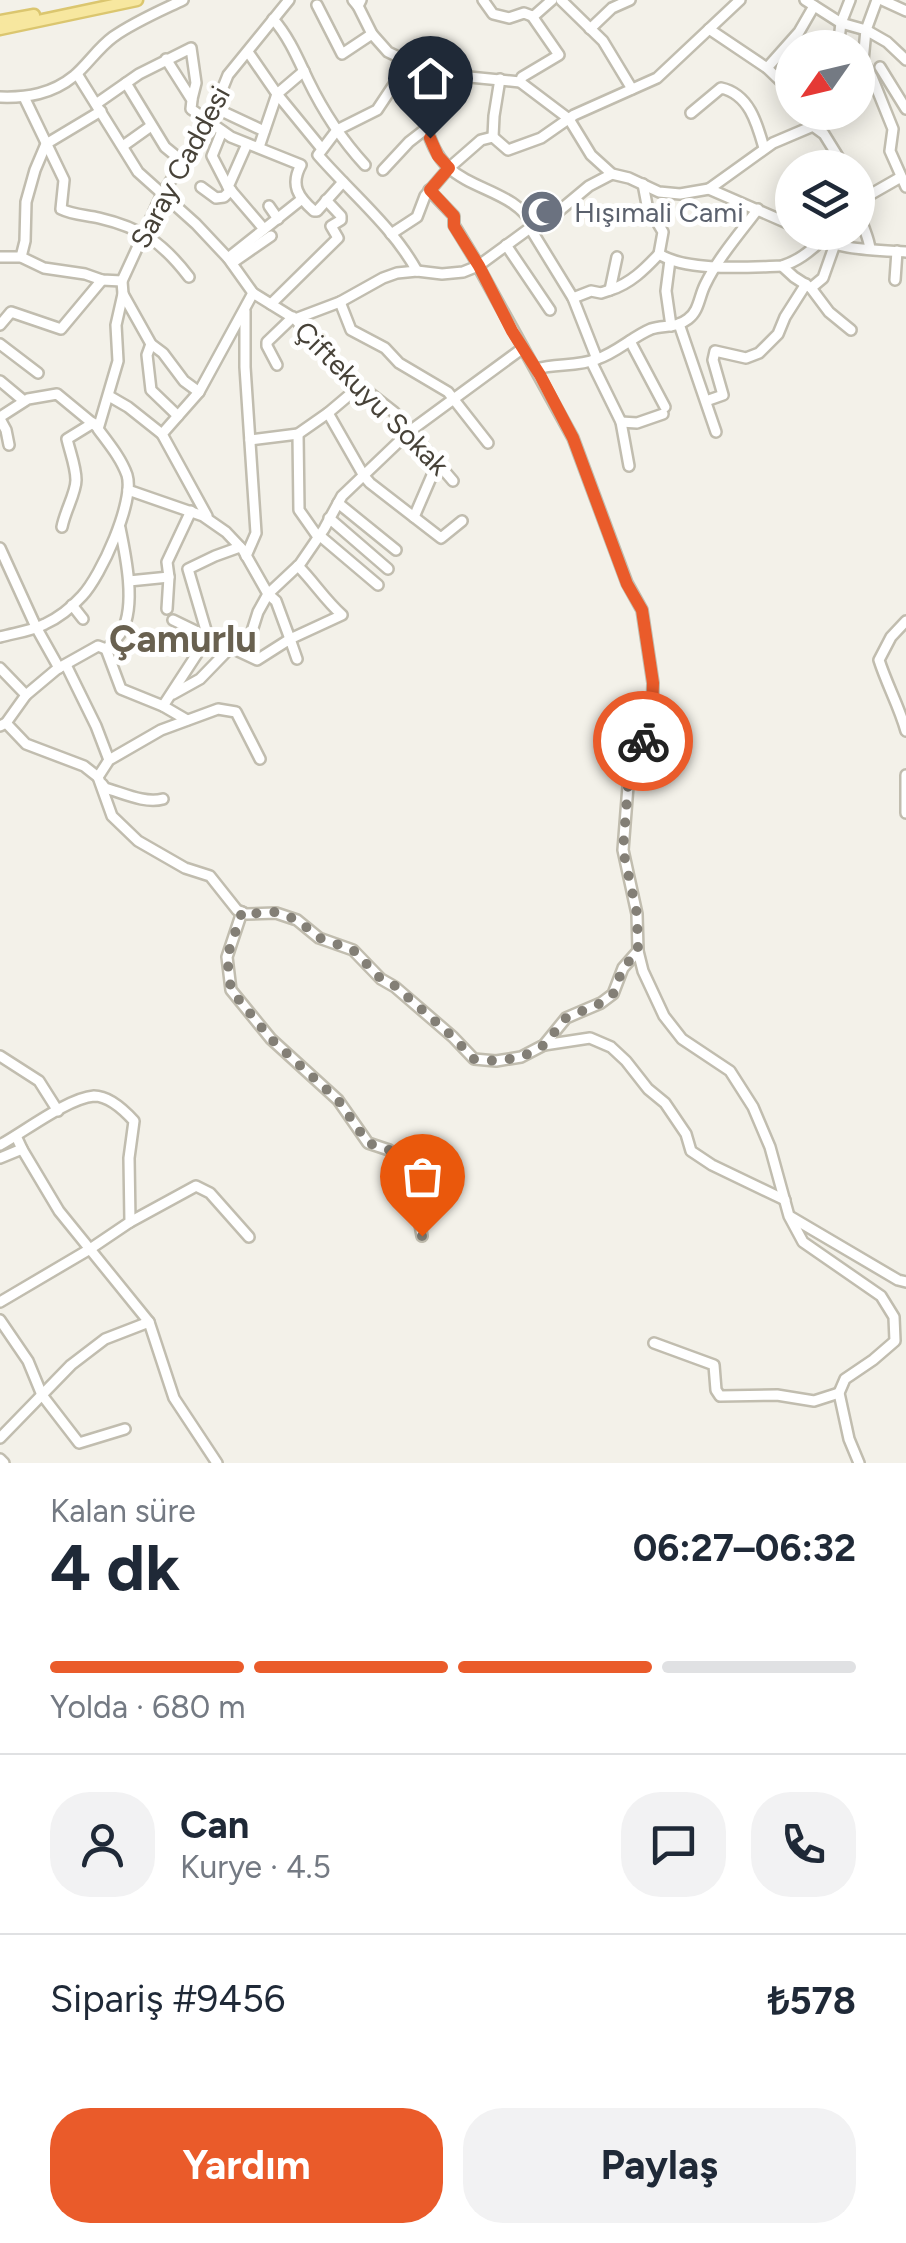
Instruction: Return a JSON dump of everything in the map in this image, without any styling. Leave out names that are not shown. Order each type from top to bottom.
[{"type":"main road","points":[[0,20],[109,0]]},
{"type":"main road","points":[[0,29],[137,0]]},
{"type":"street","points":[[0,97],[41,94],[77,74],[114,37],[183,0]]},
{"type":"street","name":"Saray Caddesi","points":[[62,527],[76,477],[67,439],[96,426],[109,396],[118,361],[116,325],[122,281],[142,233],[162,194],[210,122],[228,75],[289,0]]},
{"type":"street","points":[[483,0],[499,16],[509,18],[524,12],[532,16],[560,55],[522,77],[520,82]]},
{"type":"street","points":[[532,16],[552,0]]},
{"type":"street","points":[[561,0],[603,41],[632,89]]},
{"type":"street","points":[[590,28],[612,8],[630,0]]},
{"type":"street","points":[[493,137],[508,150],[541,138],[569,119],[657,78],[728,4],[740,0]]},
{"type":"street","points":[[840,30],[850,0]]},
{"type":"street","points":[[767,68],[799,32],[810,3],[841,23],[866,30],[879,0],[906,11]]},
{"type":"street","points":[[317,2],[342,54],[372,34]]},
{"type":"street","points":[[357,2],[372,34],[388,52],[439,74],[520,82],[569,119],[591,155],[612,174],[659,192],[709,190],[775,216]]},
{"type":"street","points":[[274,19],[338,130],[365,165]]},
{"type":"street","points":[[708,29],[775,76]]},
{"type":"street","points":[[875,35],[906,60]]},
{"type":"street","points":[[21,257],[26,202],[46,144],[126,83],[190,48],[196,83],[191,109],[247,144],[301,165],[295,176],[296,192],[314,211],[343,182]]},
{"type":"street","points":[[875,73],[896,50]]},
{"type":"street","points":[[248,52],[343,182],[407,252],[417,271]]},
{"type":"street","points":[[166,59],[192,100]]},
{"type":"street","points":[[320,152],[338,130],[377,110],[409,62]]},
{"type":"street","points":[[880,67],[906,110]]},
{"type":"street","points":[[258,147],[278,94],[304,71]]},
{"type":"street","name":"Çiftekuyu Sokak","points":[[77,74],[138,172],[196,224],[230,261],[253,294],[294,318],[340,370],[382,401],[454,480]]},
{"type":"street","points":[[458,76],[430,94],[419,109],[438,156],[461,177],[498,193],[528,216],[573,298],[620,422],[628,466]]},
{"type":"street","points":[[493,137],[500,80]]},
{"type":"street","points":[[126,83],[165,147],[182,162]]},
{"type":"street","points":[[875,84],[893,129],[890,151],[904,181],[875,194]]},
{"type":"street","points":[[691,113],[721,88],[729,90],[752,112],[764,148]]},
{"type":"street","points":[[24,97],[64,180],[61,209],[100,218],[154,239],[170,252],[189,278]]},
{"type":"street","points":[[215,108],[264,131]]},
{"type":"street","points":[[123,146],[151,126]]},
{"type":"street","points":[[383,170],[426,128]]},
{"type":"street","points":[[709,190],[764,148],[796,130]]},
{"type":"street","points":[[222,131],[212,156],[229,189],[268,232]]},
{"type":"street","points":[[391,234],[417,217],[430,190],[449,168],[480,140],[493,137]]},
{"type":"street","points":[[201,187],[216,198],[224,197],[247,144]]},
{"type":"street","points":[[277,366],[267,342],[294,318],[340,302],[397,273],[442,274],[478,266],[532,227],[547,221],[589,186],[612,174]]},
{"type":"street","points":[[573,298],[591,291],[601,293],[620,288],[659,254],[663,232],[647,206],[643,184]]},
{"type":"street","points":[[430,190],[454,216],[454,226],[573,438],[620,566],[642,610],[653,683],[652,712],[628,786],[623,850],[637,914],[643,971],[664,1016],[682,1039],[730,1071],[753,1107],[802,1242],[881,1296],[894,1317],[896,1340],[845,1378],[838,1394],[849,1440],[860,1463]]},
{"type":"street","points":[[230,261],[302,199]]},
{"type":"street","points":[[271,304],[338,238],[331,226],[342,216],[326,200]]},
{"type":"street","points":[[268,206],[278,219]]},
{"type":"street","points":[[536,369],[594,360],[655,328],[687,321],[715,268],[758,208]]},
{"type":"street","points":[[506,245],[550,310]]},
{"type":"street","points":[[875,249],[901,251],[895,280]]},
{"type":"street","points":[[659,254],[670,260],[715,268],[782,266],[812,250]]},
{"type":"street","points":[[706,401],[723,395],[712,360],[714,351],[746,358],[759,353],[778,334],[785,317],[808,286],[823,278],[833,250]]},
{"type":"street","points":[[0,257],[21,257],[44,268],[122,281]]},
{"type":"street","points":[[610,290],[617,257]]},
{"type":"street","points":[[670,260],[666,291],[675,325],[716,432]]},
{"type":"street","points":[[782,266],[808,286],[829,312],[851,330]]},
{"type":"street","points":[[0,325],[11,312],[61,329],[102,280]]},
{"type":"street","points":[[123,294],[152,344],[184,381],[199,392]]},
{"type":"street","points":[[162,434],[199,392],[253,294]]},
{"type":"street","points":[[340,302],[351,330],[385,348],[399,363],[448,392],[488,442]]},
{"type":"street","points":[[164,706],[208,637],[188,570],[215,556],[243,552],[256,533],[245,307]]},
{"type":"street","points":[[620,422],[638,422],[664,410],[630,341]]},
{"type":"street","points":[[0,344],[38,374]]},
{"type":"street","points":[[152,344],[147,354],[150,390],[178,416]]},
{"type":"street","points":[[244,653],[268,594],[298,566],[342,496],[410,431],[523,348]]},
{"type":"street","points":[[0,381],[24,400]]},
{"type":"street","points":[[250,440],[298,434],[360,386]]},
{"type":"street","points":[[0,636],[44,625],[72,605],[90,585],[128,501],[128,479],[118,455],[96,426],[58,394],[24,400],[2,412],[9,445]]},
{"type":"street","points":[[109,396],[162,434],[210,521]]},
{"type":"street","points":[[328,413],[364,476],[414,517],[441,538],[462,521]]},
{"type":"street","points":[[298,434],[300,510],[319,536],[378,585]]},
{"type":"street","points":[[414,517],[440,465]]},
{"type":"street","points":[[128,490],[190,511],[226,532],[276,601],[297,659]]},
{"type":"street","points":[[338,503],[396,550]]},
{"type":"street","points":[[190,511],[167,562],[170,614],[208,637],[261,660],[290,639],[342,615],[298,566]]},
{"type":"street","points":[[329,518],[388,569]]},
{"type":"street","points":[[106,649],[120,636],[126,621],[129,582],[119,525]]},
{"type":"street","points":[[0,548],[36,627],[96,726],[109,760]]},
{"type":"street","points":[[129,582],[169,577]]},
{"type":"street","points":[[72,605],[83,619]]},
{"type":"street","points":[[906,621],[890,637],[879,660],[886,683],[904,715],[906,730]]},
{"type":"street","points":[[163,799],[154,802],[105,788],[84,766],[26,744],[3,724],[26,696],[98,646],[106,649],[121,689],[187,720]]},
{"type":"street","points":[[170,696],[200,678],[231,647]]},
{"type":"street","points":[[0,668],[26,696]]},
{"type":"street","points":[[260,759],[236,712],[218,709],[161,730],[109,760],[100,781],[112,816],[138,841],[186,868],[210,876],[237,910],[246,914],[276,912],[297,920],[320,938],[353,950],[474,1059],[522,1057],[544,1045],[590,1038],[611,1047],[665,1104],[686,1134],[691,1150],[712,1166],[785,1200]]},
{"type":"street","points":[[906,775],[906,814]]},
{"type":"street","points":[[242,912],[227,957],[231,990],[271,1039],[338,1100],[368,1143],[389,1150],[414,1169],[432,1202],[419,1219],[422,1236]]},
{"type":"street","points":[[544,1045],[566,1018],[613,994],[623,968],[638,951]]},
{"type":"street","points":[[0,1056],[39,1081],[58,1110]]},
{"type":"street","points":[[0,1146],[75,1100],[98,1096],[123,1108],[134,1121],[130,1222]]},
{"type":"street","points":[[16,1136],[60,1211],[149,1322],[174,1398],[217,1463]]},
{"type":"street","points":[[0,1158],[22,1150]]},
{"type":"street","points":[[0,1302],[196,1186],[210,1193],[249,1237]]},
{"type":"street","points":[[790,1216],[850,1254],[906,1282]]},
{"type":"street","points":[[0,1320],[28,1361],[42,1395],[79,1442],[125,1429]]},
{"type":"street","points":[[0,1438],[72,1365],[106,1339],[149,1322]]},
{"type":"street","points":[[654,1343],[714,1365],[720,1396],[777,1395],[814,1401],[838,1394]]},
{"type":"way so far","points":[[422,1236],[419,1219],[432,1202],[416,1179],[414,1169],[389,1150],[368,1143],[338,1100],[271,1039],[231,990],[227,957],[242,912],[276,912],[297,920],[320,938],[353,950],[474,1059],[522,1057],[544,1045],[566,1018],[613,994],[623,968],[638,951],[637,914],[623,850],[628,786],[643,741]]},
{"type":"place","name":"Hışımali Cami","points":[[542,212]]},
{"type":"district","name":"Çamurlu","points":[[183,639]]},
{"type":"route","points":[[430,138],[449,168],[430,190],[454,216],[454,226],[570,432],[627,584],[642,610],[653,683],[652,712],[643,741]]}]
